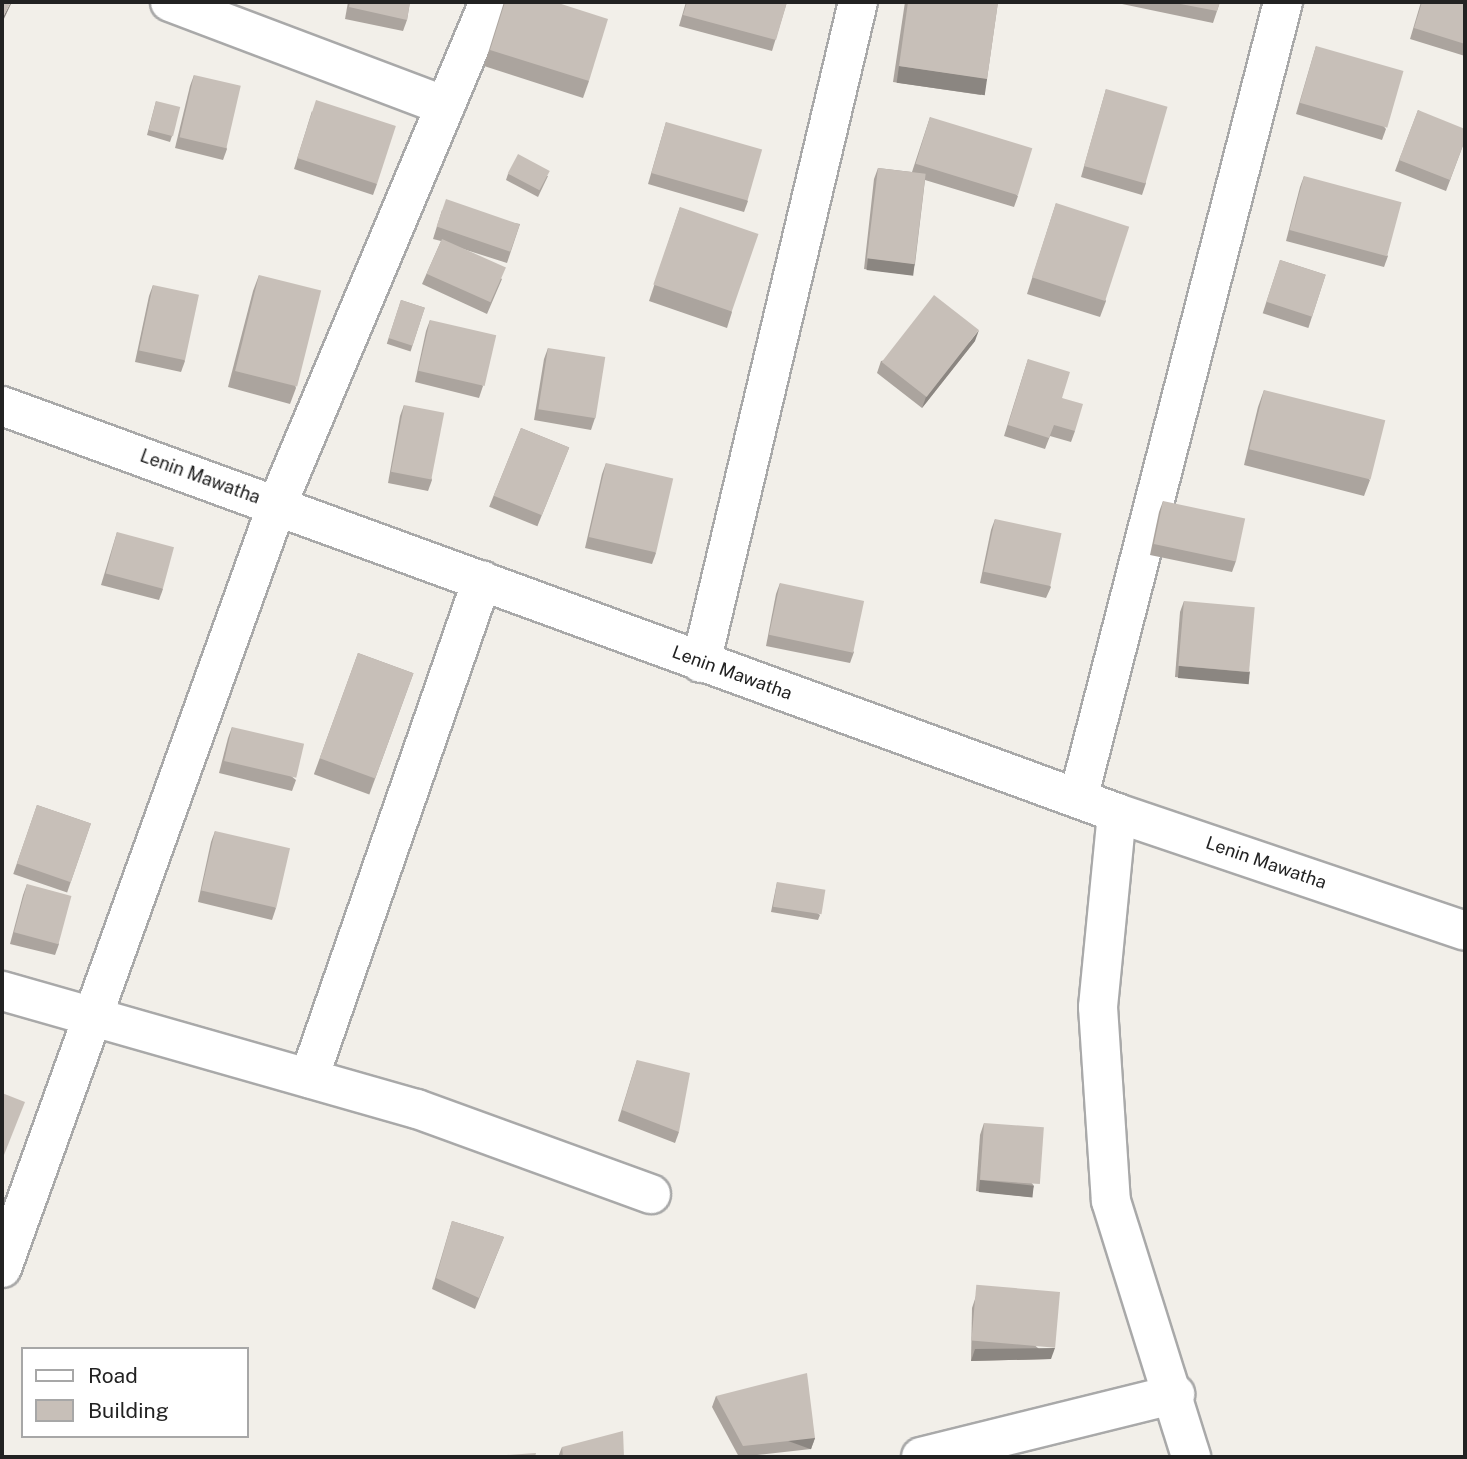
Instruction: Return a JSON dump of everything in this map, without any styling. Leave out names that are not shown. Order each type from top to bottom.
[{"type":"street","points":[[170,2],[445,106]]},
{"type":"street","points":[[2,1268],[278,505],[489,2]]},
{"type":"street","points":[[701,663],[859,2]]},
{"type":"street","points":[[1079,795],[1283,2]]},
{"type":"street","name":"Lenin Mawatha","points":[[2,406],[482,580],[701,663],[1079,795],[1117,813],[1465,931]]},
{"type":"street","points":[[309,1078],[482,580]]},
{"type":"street","points":[[1117,813],[1098,1007],[1111,1201],[1175,1394],[1191,1457]]},
{"type":"street","points":[[2,990],[417,1109],[651,1194]]},
{"type":"street","points":[[921,1457],[1175,1394]]},
{"type":"building","points":[[2,2],[11,2],[2,19]]},
{"type":"building","points":[[350,2],[410,2],[407,20],[349,7]]},
{"type":"building","points":[[505,2],[555,2],[608,19],[589,81],[490,50]]},
{"type":"building","points":[[687,2],[787,2],[776,40],[683,15]]},
{"type":"building","points":[[908,2],[998,2],[987,79],[899,66]]},
{"type":"building","points":[[1170,2],[1220,2],[1217,11]]},
{"type":"building","points":[[1422,2],[1465,2],[1465,44],[1414,28]]},
{"type":"building","points":[[1316,46],[1403,71],[1387,128],[1300,103]]},
{"type":"building","points":[[194,75],[241,86],[226,148],[180,137]]},
{"type":"building","points":[[1106,89],[1168,107],[1145,184],[1084,166]]},
{"type":"building","points":[[316,100],[396,126],[377,184],[297,158]]},
{"type":"building","points":[[156,101],[180,107],[173,136],[149,130]]},
{"type":"building","points":[[1418,110],[1465,129],[1465,140],[1450,180],[1399,160]]},
{"type":"building","points":[[930,117],[1032,148],[1018,195],[916,164]]},
{"type":"building","points":[[666,122],[762,150],[748,201],[651,173]]},
{"type":"building","points":[[518,154],[550,171],[539,190],[508,173]]},
{"type":"building","points":[[878,168],[926,174],[915,264],[867,258]]},
{"type":"building","points":[[1304,176],[1402,202],[1387,256],[1290,230]]},
{"type":"building","points":[[446,199],[520,224],[510,252],[437,226]]},
{"type":"building","points":[[1056,203],[1129,227],[1105,301],[1032,277]]},
{"type":"building","points":[[680,207],[758,234],[732,312],[653,285]]},
{"type":"building","points":[[442,239],[506,267],[490,302],[427,274]]},
{"type":"building","points":[[1280,260],[1326,275],[1312,317],[1266,302]]},
{"type":"building","points":[[259,275],[321,290],[297,387],[235,371]]},
{"type":"building","points":[[153,285],[199,295],[185,360],[139,351]]},
{"type":"building","points":[[934,295],[979,330],[927,397],[882,362]]},
{"type":"building","points":[[401,300],[425,308],[412,346],[389,338]]},
{"type":"building","points":[[430,320],[496,335],[485,386],[418,371]]},
{"type":"building","points":[[548,348],[605,357],[596,418],[538,409]]},
{"type":"building","points":[[1028,359],[1070,372],[1062,398],[1083,404],[1075,431],[1054,425],[1049,438],[1008,425]]},
{"type":"building","points":[[1264,390],[1385,420],[1371,479],[1249,449]]},
{"type":"building","points":[[404,405],[444,413],[431,480],[391,472]]},
{"type":"building","points":[[521,428],[569,447],[542,515],[494,496]]},
{"type":"building","points":[[606,463],[673,479],[656,553],[589,537]]},
{"type":"building","points":[[1163,501],[1245,518],[1236,562],[1154,544]]},
{"type":"building","points":[[995,519],[1062,533],[1050,586],[984,572]]},
{"type":"building","points":[[117,532],[174,547],[163,589],[106,574]]},
{"type":"building","points":[[780,583],[864,601],[853,653],[769,635]]},
{"type":"building","points":[[1184,601],[1255,607],[1249,672],[1178,666]]},
{"type":"building","points":[[358,653],[413,673],[375,778],[320,758]]},
{"type":"building","points":[[232,727],[304,744],[296,778],[224,761]]},
{"type":"building","points":[[37,805],[91,824],[71,882],[17,864]]},
{"type":"building","points":[[215,831],[290,848],[276,908],[201,890]]},
{"type":"building","points":[[777,882],[825,890],[821,914],[773,907]]},
{"type":"building","points":[[27,884],[71,896],[58,944],[14,932]]},
{"type":"building","points":[[637,1060],[690,1073],[679,1132],[622,1110]]},
{"type":"building","points":[[2,1093],[25,1102],[2,1160]]},
{"type":"building","points":[[984,1123],[1044,1127],[1040,1184],[980,1180]]},
{"type":"building","points":[[452,1221],[504,1237],[479,1298],[436,1278]]},
{"type":"building","points":[[976,1285],[1060,1292],[1055,1348],[971,1340]]},
{"type":"building","points":[[807,1373],[815,1438],[743,1446],[716,1396]]},
{"type":"building","points":[[623,1431],[624,1457],[563,1457],[562,1447]]},
{"type":"building","points":[[536,1453],[535,1457],[480,1457]]}]
